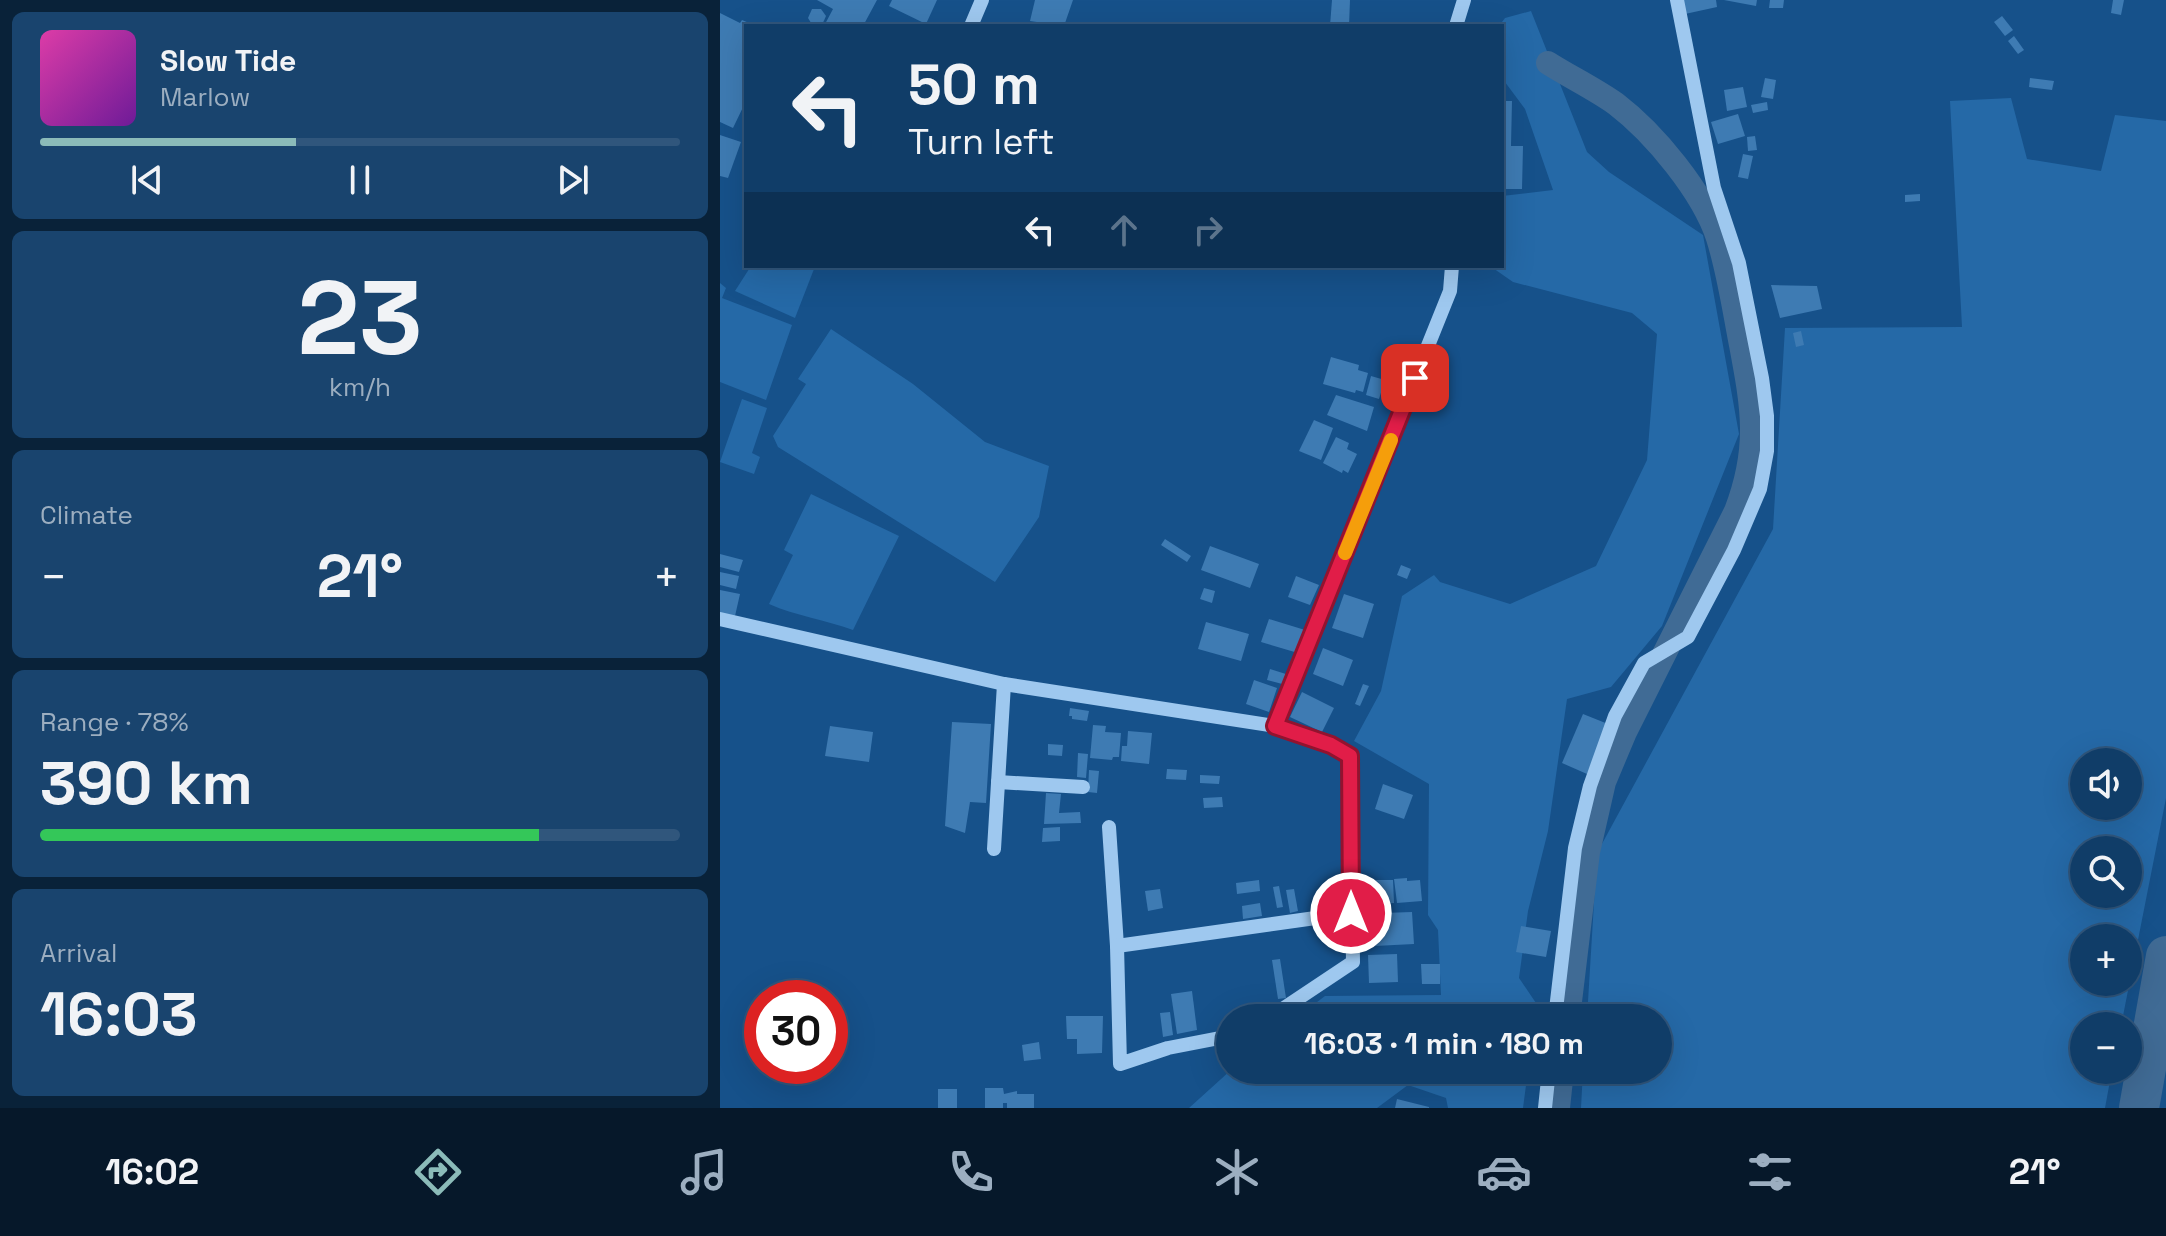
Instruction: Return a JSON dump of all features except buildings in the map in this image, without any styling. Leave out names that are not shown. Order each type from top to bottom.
[{"type":"street","points":[[972,24],[982,0]]},
{"type":"street","points":[[1457,24],[1464,0]]},
{"type":"street","points":[[1557,1004],[1575,848],[1590,786],[1615,716],[1644,663],[1688,637],[1734,550],[1760,489],[1767,451],[1767,416],[1739,263],[1714,188],[1677,0]]},
{"type":"street","points":[[1275,726],[1450,291],[1452,268]]},
{"type":"street","points":[[720,619],[1004,684],[1275,726],[1331,745],[1350,756],[1353,962],[1290,1004]]},
{"type":"street","points":[[994,849],[1004,684]]},
{"type":"street","points":[[998,782],[1083,787]]},
{"type":"street","points":[[1109,827],[1117,946],[1120,1064],[1168,1048],[1216,1039]]},
{"type":"street","points":[[1117,946],[1351,913]]},
{"type":"street","points":[[1545,1108],[1548,1084]]},
{"type":"shaded area","points":[[1531,11],[1587,152],[1609,172],[1703,235],[1739,434],[1662,626],[1611,687],[1567,699],[1548,831],[1528,911],[1519,978],[1536,1004],[1314,1004],[1325,996],[1441,995],[1438,930],[1428,915],[1429,784],[1354,741],[1381,691],[1402,596],[1434,575],[1440,582],[1510,604],[1596,566],[1647,460],[1657,334],[1632,313],[1513,282],[1493,268],[1504,268],[1504,196],[1553,190],[1525,109],[1504,81],[1504,24],[1500,24],[1505,18]]},
{"type":"shaded area","points":[[2011,98],[2027,159],[2101,171],[2115,115],[2166,121],[2166,798],[2141,924],[2070,924],[2070,996],[2127,996],[2124,1012],[2070,1012],[2070,1084],[2109,1084],[2105,1108],[1581,1108],[1582,1084],[1672,1084],[1672,1004],[1588,1004],[1597,853],[1773,529],[1785,328],[1962,327],[1950,101]]},
{"type":"shaded area","points":[[750,268],[814,269],[795,318],[735,291]]},
{"type":"shaded area","points":[[720,283],[726,288],[722,298],[792,325],[766,400],[720,382]]},
{"type":"shaded area","points":[[831,329],[913,384],[985,442],[1049,466],[1039,517],[995,582],[778,447],[773,436],[806,384],[798,379]]},
{"type":"shaded area","points":[[742,399],[767,408],[752,453],[760,457],[754,474],[720,462]]},
{"type":"shaded area","points":[[811,494],[899,536],[853,630],[769,604],[793,555],[784,550]]},
{"type":"shaded area","points":[[1216,1084],[1526,1084],[1523,1108],[1448,1108],[1446,1098],[1408,1085],[1377,1108],[1189,1108]]},
{"type":"waterway","points":[[1548,63],[1631,116],[1676,165],[1701,202],[1718,238],[1728,278],[1749,389],[1752,428],[1749,467],[1736,511],[1625,732],[1604,782],[1588,852],[1570,1004]]},
{"type":"waterway","points":[[2139,1108],[2166,956]]},
{"type":"waterway","points":[[1558,1108],[1561,1084]]},
{"type":"slow traffic","points":[[1345,553],[1391,440]]},
{"type":"route","points":[[1351,913],[1350,756],[1331,745],[1275,726],[1415,378]]}]
